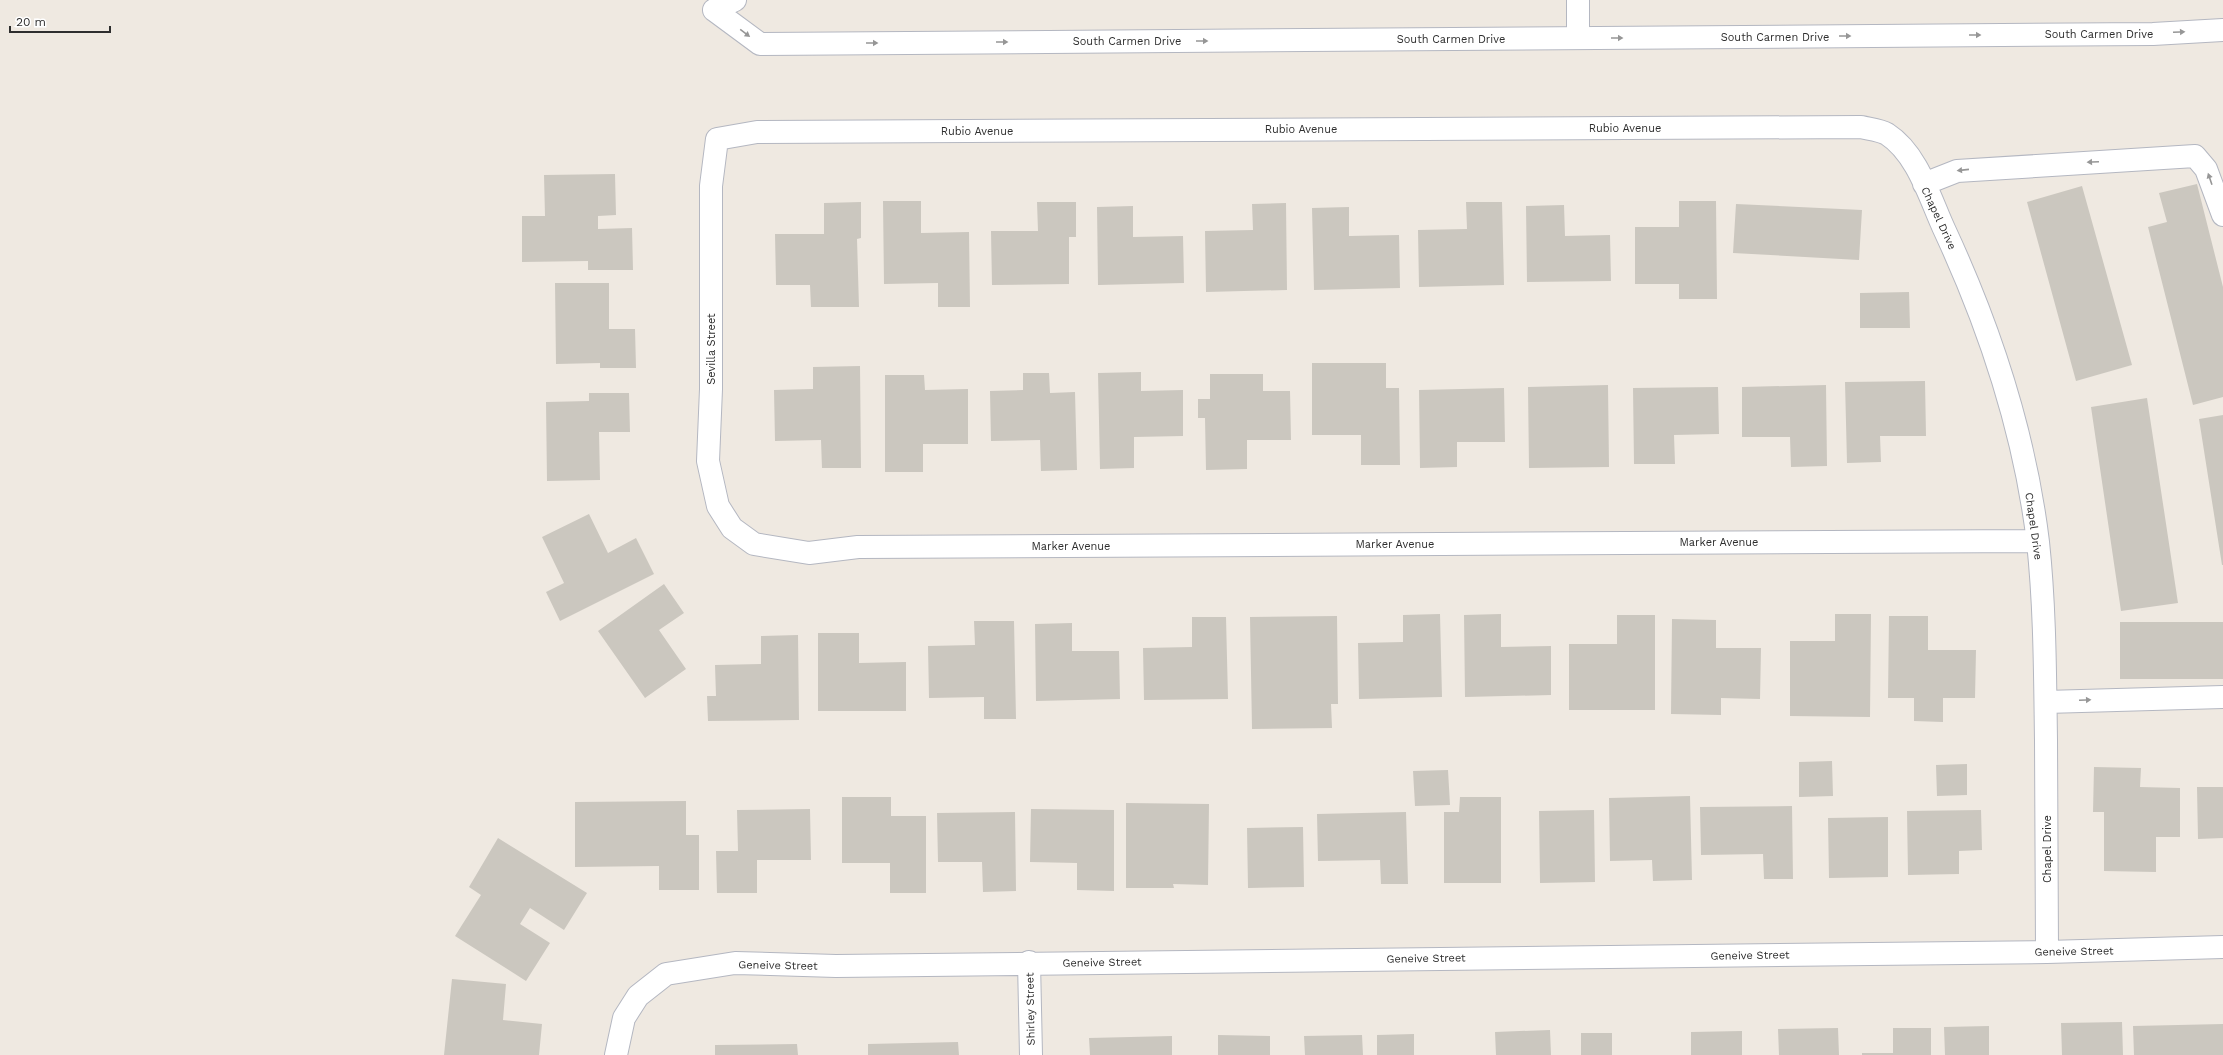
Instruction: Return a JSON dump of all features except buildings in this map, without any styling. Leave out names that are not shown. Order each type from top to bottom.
[{"type":"street","name":"South Carmen Drive","points":[[714,5],[735,0]]},
{"type":"street","points":[[1578,0],[1578,38]]},
{"type":"street","name":"South Carmen Drive","points":[[714,5],[760,44],[2153,34],[2223,30]]},
{"type":"street","name":"Rubio Avenue","points":[[717,139],[757,132],[1861,127],[1885,133]]},
{"type":"street","name":"Chapel Drive","points":[[1885,133],[1905,149],[1924,184],[1968,279],[2008,400],[2028,483],[2037,541],[2043,598],[2046,702],[2047,952]]},
{"type":"street","name":"Sevilla Street","points":[[717,139],[711,186],[711,381],[708,461],[718,506],[732,528],[754,544]]},
{"type":"street","points":[[1924,184],[1957,171],[2195,156],[2206,169],[2223,215]]},
{"type":"street","name":"Marker Avenue","points":[[754,544],[809,553],[858,547],[2037,541]]},
{"type":"street","points":[[2046,702],[2223,697]]},
{"type":"street","name":"Geneive Street","points":[[616,1055],[624,1018],[638,996],[666,974],[735,963],[836,966],[1029,962],[2047,952],[2223,947]]},
{"type":"street","name":"Shirley Street","points":[[1029,962],[1031,1055]]}]
